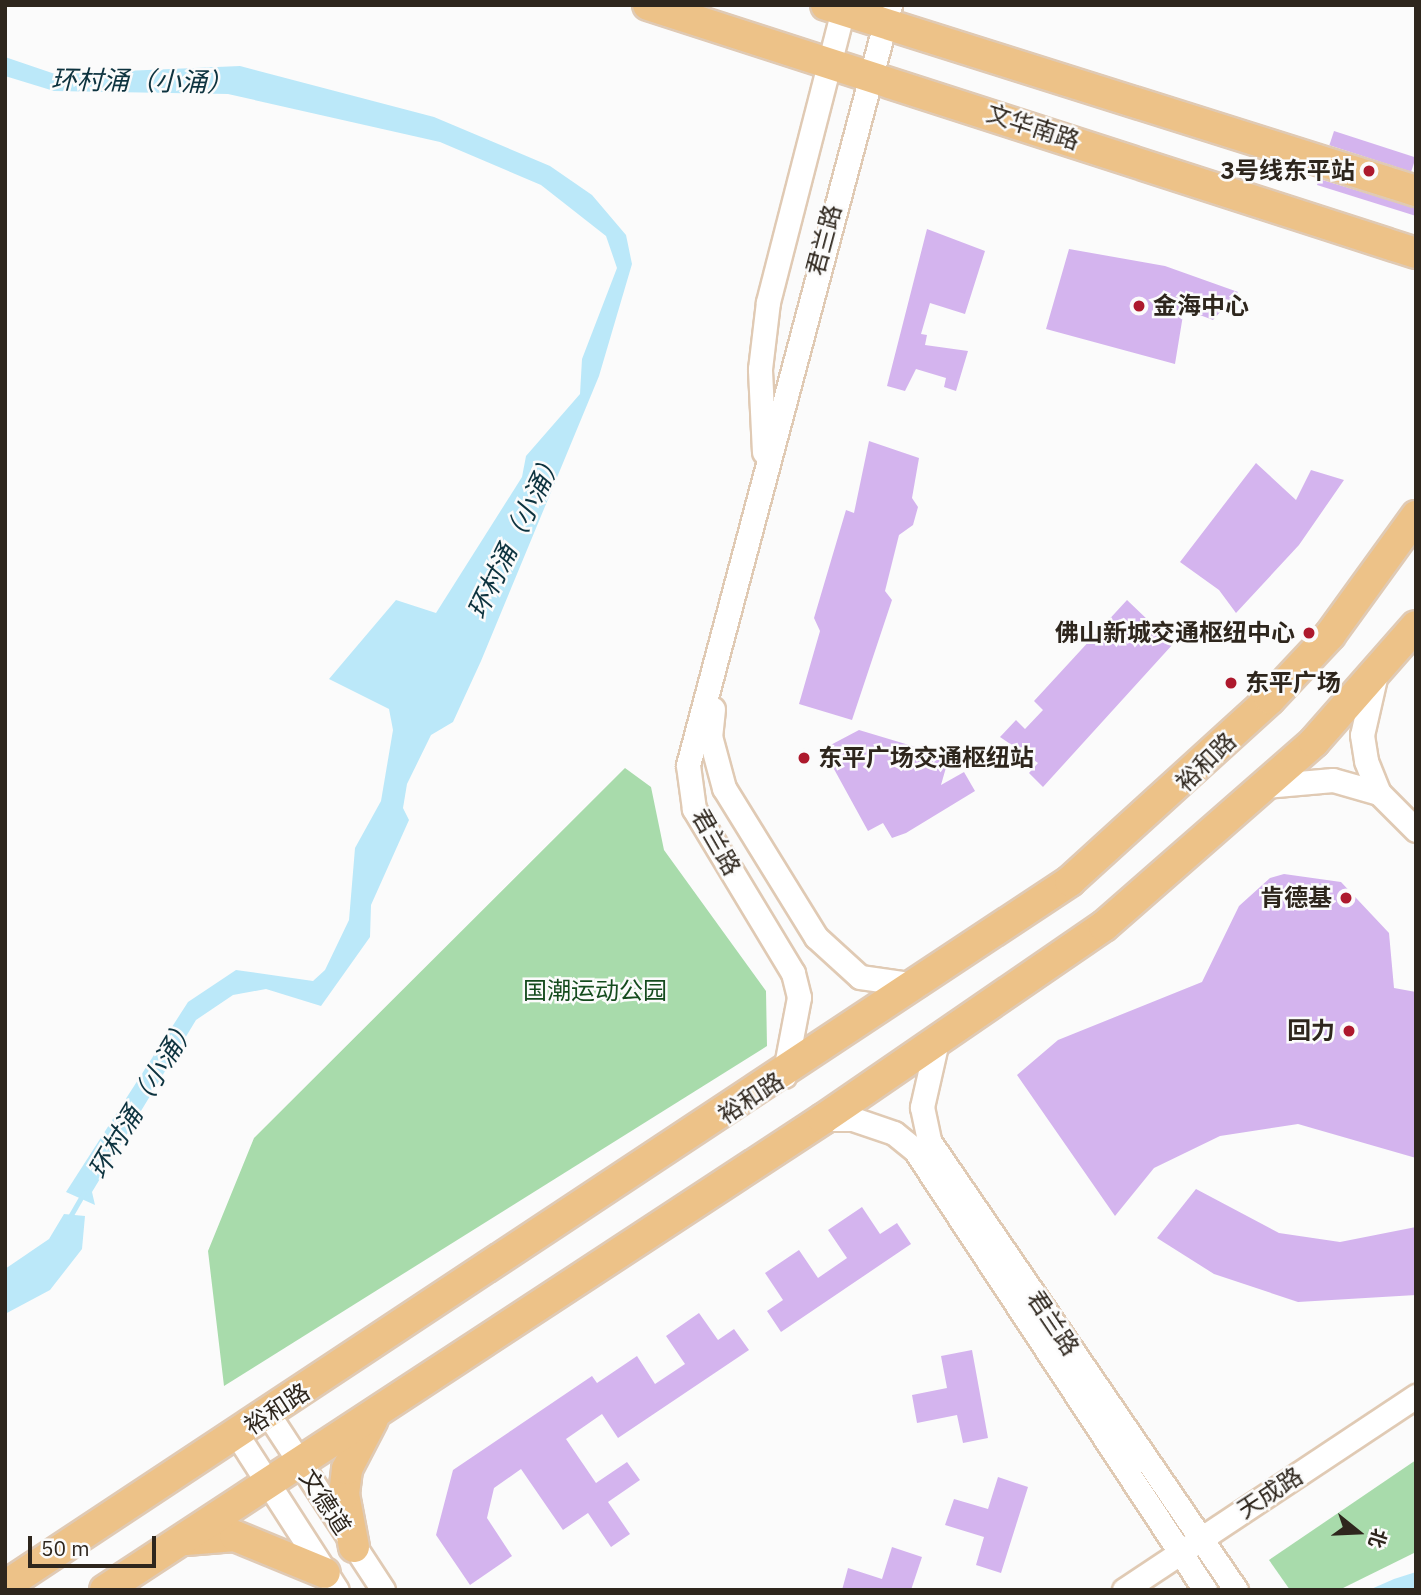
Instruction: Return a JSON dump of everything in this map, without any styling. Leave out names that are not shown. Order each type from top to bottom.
[{"type":"main road","name":"文华南路","points":[[648,5],[829,60],[1416,253]]},
{"type":"main road","points":[[837,7],[887,15],[1408,187]]},
{"type":"main road","points":[[1375,240],[1416,261]]},
{"type":"main road","name":"裕和路","points":[[5,1586],[784,1076],[1070,881],[1172,795],[1330,635],[1416,516]]},
{"type":"main road","points":[[105,1590],[823,1119],[1104,926],[1265,786],[1376,675],[1416,626]]},
{"type":"main road","points":[[354,1548],[344,1494],[347,1469],[377,1413]]},
{"type":"main road","points":[[179,1541],[235,1536],[331,1581]]},
{"type":"street","name":"君兰路","points":[[765,476],[760,369],[768,302],[829,60],[837,7]]},
{"type":"street","name":"君兰路","points":[[784,1076],[799,997],[793,973],[694,810],[688,785],[696,729],[720,657],[869,73],[887,15]]},
{"type":"street","points":[[720,657],[710,736],[714,764],[740,816],[838,963],[860,978],[917,985]]},
{"type":"street","points":[[1376,675],[1362,735],[1379,793],[1416,830]]},
{"type":"street","points":[[1265,786],[1333,780],[1379,793]]},
{"type":"street","name":"君兰路","points":[[937,1041],[922,1107],[929,1141],[1236,1590]]},
{"type":"street","name":"君兰路","points":[[823,1119],[853,1119],[894,1133],[915,1150],[1205,1590]]},
{"type":"street","name":"天成路","points":[[1124,1590],[1416,1396]]},
{"type":"street","name":"文德道","points":[[268,1414],[383,1590]]},
{"type":"street","name":"文德道","points":[[237,1435],[331,1581]]},
{"type":"green space","name":"国潮运动公园","points":[[625,768],[651,787],[664,850],[766,991],[767,1046],[224,1386],[208,1251],[254,1138]]},
{"type":"green space","points":[[1416,1460],[1416,1552],[1339,1590],[1290,1590],[1269,1560]]},
{"type":"water","points":[[5,57],[55,74],[240,66],[434,117],[550,166],[592,195],[626,235],[632,264],[599,376],[481,661],[453,722],[431,735],[407,784],[403,808],[409,820],[371,905],[370,937],[321,1006],[266,989],[233,995],[196,1020],[92,1192],[95,1205],[66,1192],[188,1002],[236,970],[313,981],[325,970],[349,920],[355,848],[381,801],[393,730],[389,709],[329,679],[396,600],[436,613],[522,477],[526,456],[580,394],[582,359],[617,268],[606,236],[541,185],[440,142],[228,94],[54,91],[5,76]]},
{"type":"water","points":[[64,1214],[85,1216],[82,1249],[50,1290],[5,1314],[5,1269],[49,1239]]},
{"type":"water","points":[[1416,1572],[1416,1590],[1369,1590],[1394,1579]]},
{"type":"building","points":[[1334,131],[1416,158],[1411,172],[1329,145]]},
{"type":"building","points":[[1319,179],[1416,208],[1416,216],[1317,185]]},
{"type":"building","points":[[927,229],[985,251],[965,314],[930,303],[921,334],[927,335],[925,345],[968,351],[956,391],[944,387],[946,378],[916,369],[905,391],[887,386]]},
{"type":"building","name":"金海中心","points":[[1069,249],[1165,266],[1238,292],[1213,320],[1184,309],[1175,364],[1046,329]]},
{"type":"building","points":[[869,441],[919,458],[912,498],[918,507],[913,525],[899,535],[885,591],[892,600],[852,720],[799,704],[820,631],[814,618],[846,510],[854,513]]},
{"type":"building","points":[[1256,463],[1296,500],[1311,470],[1344,480],[1299,545],[1236,613],[1219,590],[1180,562]]},
{"type":"building","points":[[1127,600],[1173,644],[1043,787],[1029,773],[1038,763],[1000,737],[1016,720],[1025,729],[1043,710],[1034,701]]},
{"type":"building","points":[[859,730],[949,757],[941,785],[964,772],[975,791],[906,833],[892,838],[883,823],[868,831],[823,749]]},
{"type":"building","points":[[1284,874],[1341,882],[1389,933],[1394,988],[1416,992],[1416,1158],[1298,1124],[1220,1136],[1154,1168],[1115,1216],[1017,1075],[1058,1040],[1202,982],[1239,906],[1270,878]]},
{"type":"building","points":[[1196,1189],[1279,1233],[1340,1242],[1416,1227],[1416,1295],[1298,1302],[1214,1274],[1157,1238]]},
{"type":"building","points":[[862,1207],[880,1234],[897,1223],[911,1244],[781,1332],[767,1311],[783,1300],[765,1273],[799,1250],[818,1278],[847,1258],[828,1230]]},
{"type":"building","points":[[699,1313],[718,1340],[734,1329],[749,1350],[618,1438],[602,1414],[566,1439],[596,1483],[627,1462],[640,1480],[608,1502],[630,1534],[611,1547],[588,1513],[563,1530],[521,1469],[494,1488],[487,1518],[512,1556],[470,1585],[436,1535],[453,1470],[592,1376],[597,1383],[637,1356],[655,1384],[685,1364],[666,1336]]},
{"type":"building","points":[[972,1350],[988,1438],[963,1443],[957,1415],[917,1423],[912,1395],[947,1388],[941,1356]]},
{"type":"building","points":[[998,1477],[1028,1487],[1001,1573],[976,1565],[984,1537],[945,1525],[954,1499],[988,1509]]},
{"type":"building","points":[[892,1547],[922,1557],[911,1590],[842,1590],[848,1568],[882,1579]]},
{"type":"waterway","name":"环村涌（小涌）","points":[[68,1220],[84,1192]]},
{"type":"place","name":"3号线东平站","points":[[1369,171]]},
{"type":"place","name":"金海中心","points":[[1139,306]]},
{"type":"place","name":"佛山新城交通枢纽中心","points":[[1309,633]]},
{"type":"place","name":"东平广场","points":[[1231,683]]},
{"type":"place","name":"东平广场交通枢纽站","points":[[804,758]]},
{"type":"place","name":"肯德基","points":[[1346,898]]},
{"type":"place","name":"回力","points":[[1349,1031]]}]
